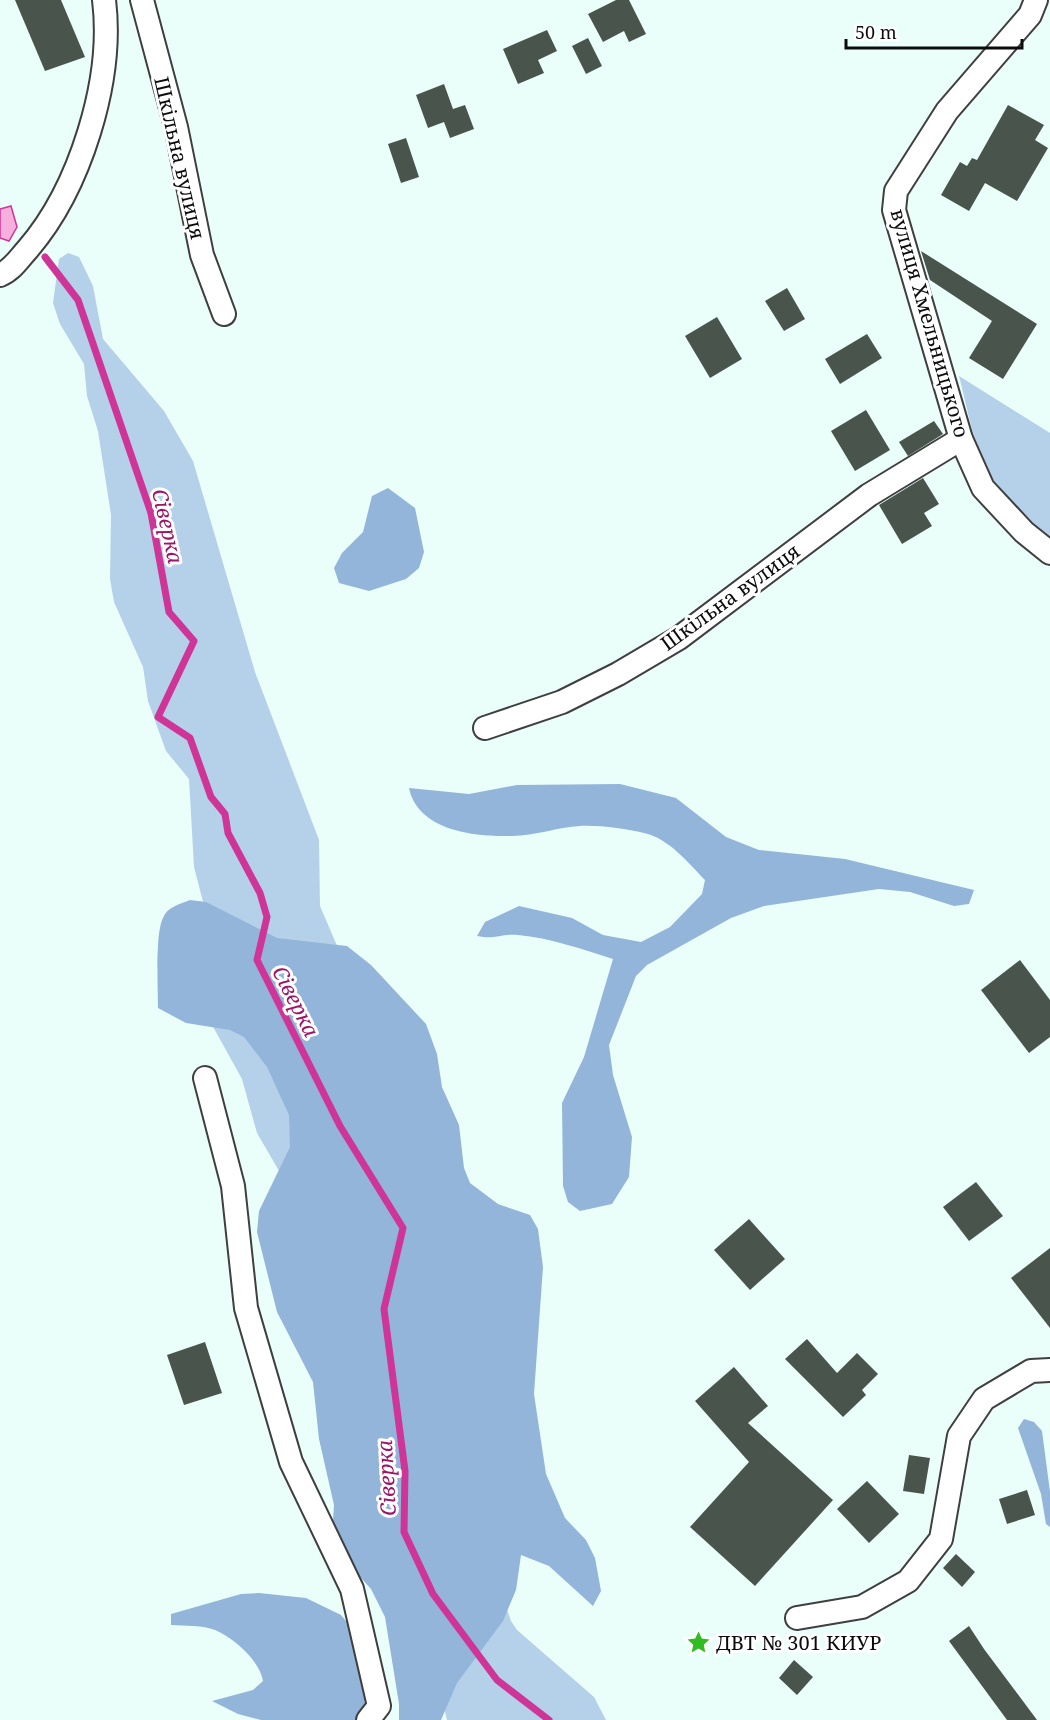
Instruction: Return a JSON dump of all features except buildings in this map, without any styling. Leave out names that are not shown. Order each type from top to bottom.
[{"type":"street","points":[[3,277],[42,233],[74,175],[97,98],[104,56],[104,0]]},
{"type":"street","name":"Шкільна вулиця","points":[[142,0],[176,126],[202,255],[224,314]]},
{"type":"street","name":"вулиця Хмельницького","points":[[1036,0],[1030,15],[947,111],[896,191],[894,210],[961,439],[983,488],[1024,532],[1050,553]]},
{"type":"street","name":"Шкільна вулиця","points":[[485,728],[562,702],[618,674],[679,638],[869,495],[961,439]]},
{"type":"street","points":[[205,1078],[233,1186],[246,1308],[291,1462],[352,1589],[379,1706],[368,1720]]},
{"type":"street","points":[[797,1618],[862,1607],[908,1581],[941,1539],[959,1436],[984,1399],[1031,1371],[1050,1370]]},
{"type":"shaded area","points":[[11,206],[17,227],[9,241],[0,238],[0,209]]},
{"type":"shaded area","points":[[68,253],[79,257],[93,286],[103,339],[164,411],[193,461],[255,672],[319,840],[320,906],[350,976],[477,1525],[511,1621],[517,1630],[594,1697],[606,1720],[447,1720],[429,1646],[282,1176],[257,1133],[242,1079],[211,1023],[217,956],[194,867],[189,779],[166,751],[148,701],[143,667],[114,602],[110,579],[111,515],[98,431],[87,396],[84,364],[60,324],[53,303],[59,259]]},
{"type":"shaded area","points":[[959,376],[1050,433],[1050,539],[1013,505],[987,470],[972,430]]},
{"type":"shaded area","points":[[388,488],[415,508],[424,552],[419,568],[406,579],[369,591],[339,583],[334,568],[342,553],[363,532],[372,496]]},
{"type":"shaded area","points":[[620,784],[676,798],[726,837],[759,850],[845,859],[974,890],[969,904],[954,906],[910,892],[879,889],[764,906],[731,918],[647,965],[636,976],[609,1045],[613,1075],[632,1137],[629,1177],[612,1204],[580,1211],[568,1202],[563,1186],[562,1103],[584,1057],[613,959],[566,944],[530,936],[477,936],[485,922],[519,906],[572,918],[603,935],[641,942],[670,927],[702,894],[705,880],[670,846],[644,833],[588,826],[521,836],[466,833],[436,822],[424,814],[414,802],[409,788],[469,794],[517,785]]},
{"type":"shaded area","points":[[190,900],[206,902],[277,938],[347,946],[371,965],[426,1024],[437,1054],[442,1087],[459,1125],[464,1168],[470,1183],[498,1204],[530,1215],[538,1229],[543,1267],[534,1394],[546,1474],[565,1518],[586,1540],[595,1558],[601,1591],[593,1606],[549,1566],[521,1555],[516,1590],[503,1621],[457,1683],[441,1720],[399,1720],[399,1704],[385,1617],[371,1589],[350,1566],[332,1535],[334,1505],[319,1439],[313,1382],[277,1312],[257,1232],[259,1211],[290,1147],[289,1115],[267,1067],[244,1037],[230,1030],[186,1023],[158,1008],[157,962],[160,926],[168,911]]},
{"type":"shaded area","points":[[1024,1419],[1034,1422],[1042,1431],[1050,1492],[1050,1527],[1046,1524],[1041,1494],[1018,1428]]},
{"type":"shaded area","points":[[259,1593],[306,1598],[341,1615],[350,1626],[364,1689],[366,1720],[261,1720],[238,1714],[212,1701],[253,1690],[263,1681],[261,1673],[252,1658],[230,1639],[210,1628],[171,1625],[171,1614],[241,1594]]},
{"type":"waterway","name":"Сіверка","points":[[45,257],[78,300],[151,513],[169,612],[194,641],[158,717],[190,738],[211,797],[225,814],[228,833],[260,893],[267,917],[257,960],[340,1126],[403,1228],[384,1309],[405,1471],[404,1532],[433,1594],[497,1680],[549,1720]]},
{"type":"place","name":"ДВТ № 301 КИУР","points":[[698,1642]]}]
